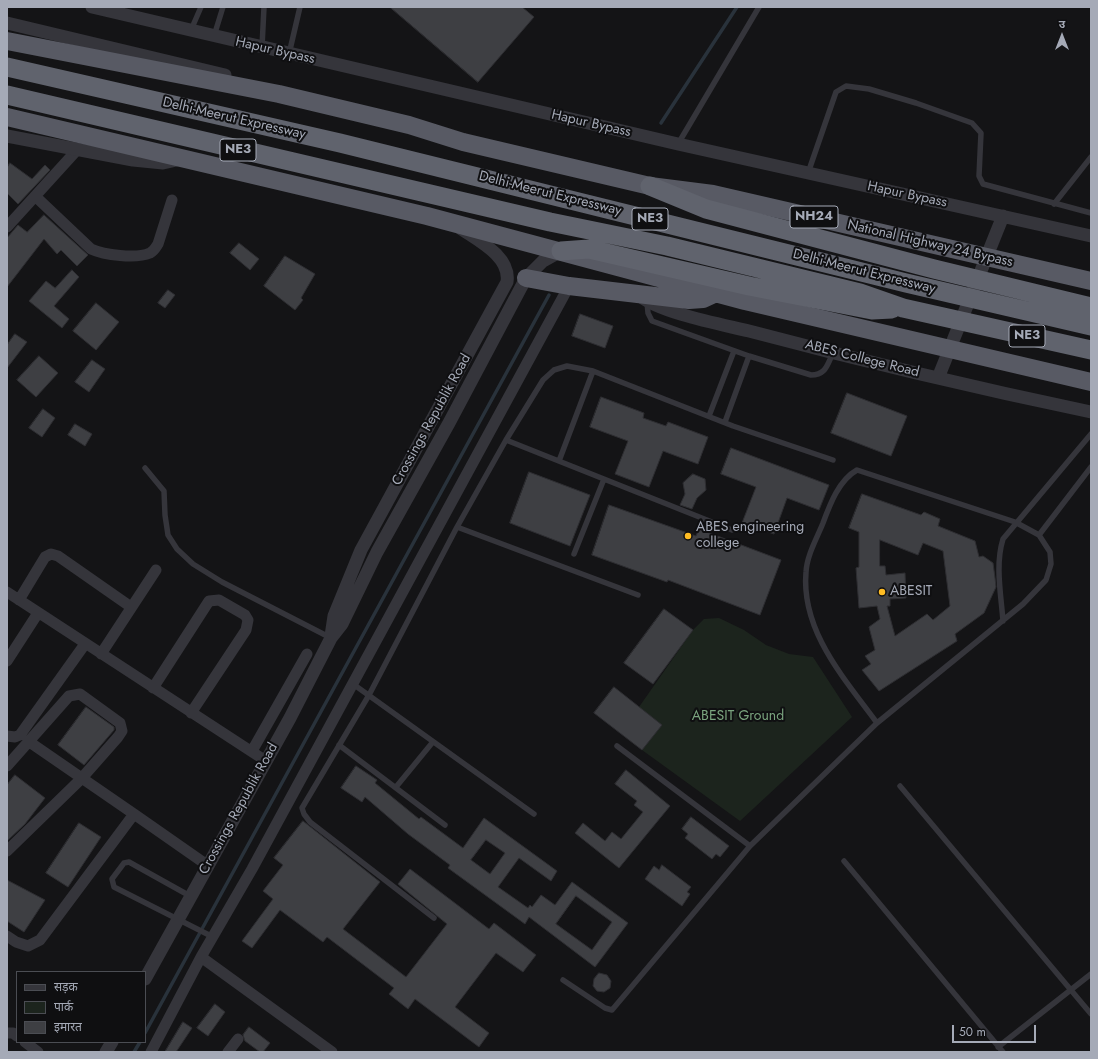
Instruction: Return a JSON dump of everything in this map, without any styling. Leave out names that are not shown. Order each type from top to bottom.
[{"type":"highway","name":"National Highway 24 Bypass","points":[[7,41],[279,94],[408,125],[463,142],[650,186],[713,194],[1091,281]]},
{"type":"highway","name":"Delhi-Meerut Expressway","points":[[7,67],[340,143],[961,296],[1091,326]]},
{"type":"highway","name":"Delhi-Meerut Expressway","points":[[7,95],[470,203],[707,256],[860,293],[903,308],[1088,351]]},
{"type":"highway","points":[[7,117],[453,223],[716,293],[1091,382]]},
{"type":"highway","points":[[650,186],[706,209],[934,269],[1091,307]]},
{"type":"highway","points":[[742,241],[750,236],[757,236],[910,274],[920,274],[934,269]]},
{"type":"highway","points":[[561,251],[589,249],[749,286],[872,310],[903,308]]},
{"type":"highway","points":[[526,278],[642,298],[689,300],[703,299],[716,293]]},
{"type":"street","name":"Hapur Bypass","points":[[92,7],[262,48],[678,144],[1091,236]]},
{"type":"street","points":[[7,23],[222,74],[279,94]]},
{"type":"street","points":[[7,136],[77,150],[163,163],[185,159]]},
{"type":"street","points":[[7,227],[77,150]]},
{"type":"street","points":[[35,196],[91,249],[100,253],[131,256],[149,253],[154,250],[158,244],[172,200]]},
{"type":"street","points":[[938,378],[1003,216]]},
{"type":"street","name":"Crossings Republik Road","points":[[331,638],[334,616],[361,550],[506,282],[507,271],[501,260],[488,248],[453,223]]},
{"type":"street","name":"Crossings Republik Road","points":[[146,977],[176,920],[290,718],[331,638],[342,624],[377,552],[449,423],[526,278],[543,261],[561,251]]},
{"type":"street","points":[[151,1052],[202,957],[208,935],[252,869],[569,286]]},
{"type":"street","name":"ABES College Road","points":[[642,298],[678,313],[833,353],[1091,412]]},
{"type":"street","points":[[19,600],[45,557],[51,554],[58,556],[131,607]]},
{"type":"street","points":[[101,654],[156,570]]},
{"type":"street","points":[[7,592],[191,713],[266,760]]},
{"type":"street","points":[[153,688],[209,601],[219,600],[245,615],[248,620],[246,630],[191,713]]},
{"type":"street","points":[[7,661],[38,613]]},
{"type":"street","points":[[7,736],[15,737],[20,735],[85,644]]},
{"type":"street","points":[[252,751],[307,654]]},
{"type":"street","points":[[7,766],[69,696],[80,694],[120,723],[122,731],[81,779],[7,851]]},
{"type":"street","points":[[28,741],[207,866]]},
{"type":"street","points":[[7,936],[16,942],[28,946],[40,940],[134,814]]},
{"type":"street","points":[[202,957],[332,1052]]},
{"type":"street","points":[[228,1052],[238,1039]]},
{"type":"street","points":[[26,1043],[38,1052]]},
{"type":"street","points":[[106,1052],[111,1043]]},
{"type":"lane","points":[[191,30],[201,7]]},
{"type":"lane","points":[[214,36],[223,7]]},
{"type":"lane","points":[[262,48],[264,7]]},
{"type":"lane","points":[[289,54],[300,7]]},
{"type":"lane","points":[[678,144],[759,7]]},
{"type":"lane","points":[[808,173],[836,92],[846,86],[869,89],[910,100],[972,123],[981,133],[979,176],[984,184],[1091,213]]},
{"type":"lane","points":[[1054,204],[1091,157]]},
{"type":"lane","points":[[642,298],[652,321],[734,351],[811,375],[819,375],[825,370],[833,353]]},
{"type":"lane","points":[[709,416],[734,351]]},
{"type":"lane","points":[[725,422],[749,356]]},
{"type":"lane","points":[[434,918],[310,822],[304,814],[302,808],[304,802],[369,695],[457,527],[506,440],[543,380],[554,370],[567,366],[593,371],[725,422],[833,460]]},
{"type":"lane","points":[[559,461],[593,371]]},
{"type":"lane","points":[[1003,621],[999,568],[999,550],[1002,539],[1091,434]]},
{"type":"lane","points":[[506,440],[732,530]]},
{"type":"lane","points":[[1039,535],[1091,467]]},
{"type":"lane","points":[[145,468],[164,491],[168,535],[177,549],[193,564],[222,582],[331,638]]},
{"type":"lane","points":[[563,980],[605,1008],[612,1010],[750,846],[877,723],[1003,621],[1023,604],[1046,580],[1051,564],[1050,552],[1039,535],[1015,522],[857,470],[848,475],[842,484],[827,512],[809,557],[806,571],[807,601],[817,634],[825,651],[877,723]]},
{"type":"lane","points":[[574,554],[604,479]]},
{"type":"lane","points":[[457,527],[638,595]]},
{"type":"lane","points":[[353,684],[432,743],[534,814]]},
{"type":"lane","points":[[396,787],[432,743]]},
{"type":"lane","points":[[339,745],[445,825]]},
{"type":"lane","points":[[617,746],[750,846]]},
{"type":"lane","points":[[900,786],[1091,1014]]},
{"type":"lane","points":[[844,861],[1003,1052]]},
{"type":"lane","points":[[190,896],[129,862],[124,863],[112,878],[114,887],[208,935]]},
{"type":"lane","points":[[998,1046],[1091,974]]},
{"type":"green space","name":"ABESIT Ground","points":[[719,618],[744,630],[766,645],[789,654],[813,657],[852,717],[740,821],[642,750],[662,725],[639,707],[693,630],[704,619]]},
{"type":"building","points":[[390,7],[522,7],[534,17],[478,82]]},
{"type":"building","points":[[10,163],[32,179],[45,165],[50,170],[18,204],[7,193],[7,168]]},
{"type":"building","points":[[44,215],[88,255],[77,266],[61,250],[57,254],[44,239],[7,287],[7,238],[18,225],[27,232]]},
{"type":"building","points":[[239,243],[259,259],[250,270],[230,253]]},
{"type":"building","points":[[285,256],[315,274],[301,298],[303,300],[295,310],[264,286]]},
{"type":"building","points":[[72,270],[79,277],[54,306],[69,319],[62,328],[29,301],[46,281],[55,288]]},
{"type":"building","points":[[168,290],[175,295],[165,308],[158,303]]},
{"type":"building","points":[[96,303],[119,322],[96,350],[73,331]]},
{"type":"building","points":[[580,314],[613,326],[605,348],[572,336]]},
{"type":"building","points":[[15,334],[27,342],[7,368],[7,345]]},
{"type":"building","points":[[39,356],[58,373],[36,397],[17,380]]},
{"type":"building","points":[[92,360],[105,369],[89,392],[75,382]]},
{"type":"building","points":[[847,393],[907,416],[891,456],[831,433]]},
{"type":"building","points":[[601,397],[644,413],[643,418],[666,426],[668,422],[708,437],[698,464],[663,451],[649,487],[615,474],[628,441],[590,427]]},
{"type":"building","points":[[43,409],[55,418],[42,437],[29,428]]},
{"type":"building","points":[[75,424],[92,434],[85,446],[68,435]]},
{"type":"building","points":[[731,448],[829,485],[819,510],[787,498],[774,534],[742,523],[756,487],[721,474]]},
{"type":"building","points":[[529,472],[590,495],[570,546],[510,523]]},
{"type":"building","points":[[693,474],[705,479],[706,490],[697,498],[692,509],[680,505],[685,494],[683,483]]},
{"type":"building","name":"ABESIT","points":[[862,494],[921,515],[924,512],[940,519],[938,526],[975,541],[979,557],[983,556],[993,563],[996,587],[984,613],[955,634],[957,641],[879,691],[862,670],[871,664],[865,656],[875,650],[869,627],[880,619],[877,606],[859,608],[856,568],[859,567],[859,532],[849,528]],"holes":[[[880,540],[918,555],[923,543],[943,551],[950,606],[933,620],[927,614],[895,636],[887,606],[890,606],[890,599],[906,598],[905,573],[886,575],[885,566],[880,566]]]},
{"type":"building","points":[[609,505],[696,536],[699,529],[781,560],[760,615],[668,580],[667,582],[592,555]]},
{"type":"building","points":[[664,609],[693,630],[653,684],[624,663]]},
{"type":"building","points":[[614,687],[662,725],[642,750],[594,713]]},
{"type":"building","points":[[86,707],[114,727],[114,730],[84,765],[58,745]]},
{"type":"building","points":[[356,766],[377,780],[375,783],[419,819],[421,817],[463,848],[484,818],[557,871],[551,881],[519,858],[498,887],[528,908],[530,905],[532,907],[541,895],[555,905],[572,882],[628,923],[595,967],[529,917],[525,924],[448,868],[450,865],[408,834],[365,797],[362,802],[341,788]],"holes":[[[486,840],[505,853],[490,874],[471,860]],[[576,896],[612,922],[592,950],[556,924]]]},
{"type":"building","points":[[626,770],[670,806],[619,868],[575,833],[583,823],[605,841],[612,832],[621,839],[643,812],[634,805],[637,801],[615,784]]},
{"type":"building","points":[[15,775],[45,798],[25,824],[7,841],[7,785]]},
{"type":"building","points":[[691,817],[729,846],[720,857],[716,854],[712,859],[685,838],[688,834],[682,829]]},
{"type":"building","points":[[303,821],[380,882],[343,929],[406,977],[447,924],[398,884],[410,869],[489,929],[494,923],[536,955],[523,972],[496,953],[455,1007],[489,1033],[479,1047],[415,999],[408,1009],[389,994],[394,988],[327,937],[323,942],[280,910],[252,948],[242,941],[273,899],[263,891],[283,865],[274,858]]},
{"type":"building","points":[[79,823],[101,837],[68,887],[46,873]]},
{"type":"building","points":[[662,865],[691,887],[687,892],[690,894],[682,906],[645,879],[654,866],[659,870]]},
{"type":"building","points":[[7,880],[45,900],[24,932],[7,921]]},
{"type":"building","points":[[599,973],[607,975],[611,981],[610,988],[604,992],[597,991],[593,986],[594,979]]},
{"type":"building","points":[[215,1004],[225,1012],[208,1036],[197,1028]]},
{"type":"building","points":[[183,1022],[192,1028],[176,1052],[165,1052]]},
{"type":"building","points":[[249,1027],[270,1043],[263,1052],[260,1052],[245,1041],[243,1035]]},
{"type":"waterway","points":[[661,123],[737,7]]},
{"type":"waterway","points":[[146,1031],[549,295]]},
{"type":"waterway","points":[[134,1052],[139,1043]]},
{"type":"place","name":"ABES engineering college","points":[[688,536]]},
{"type":"place","name":"ABESIT","points":[[882,592]]}]
